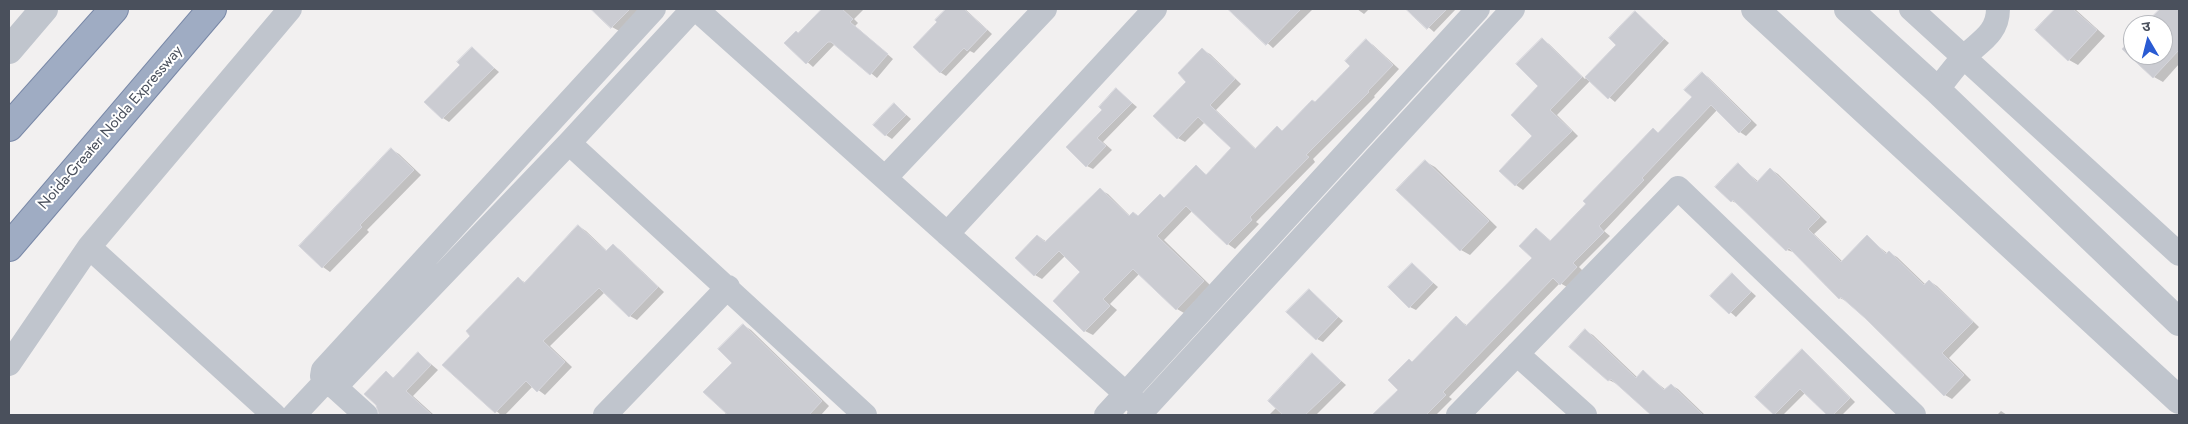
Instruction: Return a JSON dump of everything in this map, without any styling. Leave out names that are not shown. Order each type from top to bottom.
[{"type":"highway","points":[[9,127],[114,9]]},
{"type":"highway","name":"Noida-Greater Noida Expressway","points":[[9,247],[212,9]]},
{"type":"street","points":[[9,50],[44,9]]},
{"type":"street","points":[[9,364],[89,247],[290,9]]},
{"type":"street","points":[[366,415],[329,385],[322,376],[323,370],[654,9]]},
{"type":"street","points":[[294,415],[329,385],[569,143],[694,9],[1126,394],[1142,413],[1513,9]]},
{"type":"street","points":[[885,178],[1045,9]]},
{"type":"street","points":[[947,234],[1155,9]]},
{"type":"street","points":[[1106,415],[1478,9]]},
{"type":"street","points":[[1755,9],[2179,400]]},
{"type":"street","points":[[1848,9],[1936,90],[2179,322]]},
{"type":"street","points":[[1911,9],[2179,254]]},
{"type":"street","points":[[1936,90],[1964,57],[1987,39],[1998,14],[1998,9]]},
{"type":"street","points":[[1382,114],[1401,130]]},
{"type":"street","points":[[569,143],[728,287],[865,415]]},
{"type":"street","points":[[1458,415],[1678,188],[1914,415]]},
{"type":"street","points":[[89,247],[274,415]]},
{"type":"street","points":[[605,415],[728,287]]},
{"type":"street","points":[[1517,354],[1585,415]]},
{"type":"building","points":[[591,9],[630,9],[611,28]]},
{"type":"building","points":[[822,9],[842,9],[853,19],[850,22],[888,54],[870,75],[831,42],[828,42],[806,64],[784,43],[796,31],[798,33]]},
{"type":"building","points":[[946,9],[964,9],[987,30],[967,51],[964,48],[940,73],[913,47],[937,22],[935,20]]},
{"type":"building","points":[[1228,9],[1301,9],[1266,45]]},
{"type":"building","points":[[1406,9],[1447,9],[1427,29]]},
{"type":"building","points":[[2055,9],[2073,9],[2097,30],[2068,61],[2035,30]]},
{"type":"building","points":[[2160,9],[2179,9],[2179,50],[2173,56],[2173,15],[2154,15]]},
{"type":"building","points":[[1635,11],[1664,39],[1608,99],[1585,77],[1616,45],[1609,38]]},
{"type":"building","points":[[1542,38],[1582,77],[1550,110],[1572,131],[1515,186],[1499,171],[1532,136],[1511,115],[1538,86],[1516,64]]},
{"type":"building","points":[[1366,39],[1393,65],[1369,92],[1306,155],[1309,157],[1250,217],[1252,220],[1227,245],[1186,206],[1157,236],[1204,281],[1176,310],[1133,269],[1103,299],[1110,306],[1084,332],[1053,301],[1080,272],[1059,251],[1034,276],[1015,258],[1037,235],[1045,242],[1100,188],[1129,216],[1133,212],[1138,216],[1160,194],[1164,198],[1196,165],[1206,175],[1231,148],[1198,117],[1177,139],[1153,116],[1186,82],[1178,73],[1202,48],[1235,79],[1210,105],[1255,149],[1277,126],[1282,131],[1312,100],[1315,102],[1350,66],[1345,61]]},
{"type":"building","points":[[472,47],[494,68],[442,119],[424,102],[460,65],[457,62]]},
{"type":"building","points":[[2139,65],[2165,65],[2153,78]]},
{"type":"building","points":[[1702,72],[1751,121],[1739,133],[1711,105],[1642,178],[1644,180],[1599,226],[1604,232],[1573,263],[1577,267],[1560,285],[1553,278],[1443,392],[1446,395],[1426,415],[1372,415],[1398,390],[1388,380],[1409,359],[1412,362],[1456,316],[1466,326],[1532,258],[1519,246],[1536,228],[1550,241],[1586,204],[1583,201],[1653,128],[1658,133],[1692,97],[1684,90]]},
{"type":"building","points":[[1116,88],[1132,103],[1097,138],[1106,146],[1086,167],[1066,147],[1102,110],[1099,107]]},
{"type":"building","points":[[894,103],[906,115],[885,136],[873,125]]},
{"type":"building","points":[[391,148],[414,170],[360,225],[362,227],[322,268],[299,246]]},
{"type":"building","points":[[1425,160],[1489,221],[1460,251],[1396,190]]},
{"type":"building","points":[[1738,163],[1757,182],[1770,168],[1820,217],[1808,229],[1841,262],[1867,235],[1886,254],[1889,251],[1924,285],[1929,280],[1973,322],[1942,353],[1964,375],[1944,396],[1865,318],[1841,297],[1839,299],[1789,248],[1786,251],[1733,200],[1731,202],[1715,187]]},
{"type":"building","points":[[578,225],[606,251],[613,244],[658,287],[629,317],[599,288],[543,341],[565,362],[537,392],[526,381],[495,413],[442,365],[470,336],[466,331],[518,277],[524,283]]},
{"type":"building","points":[[1412,263],[1433,283],[1409,308],[1388,287]]},
{"type":"building","points":[[1732,273],[1751,292],[1729,314],[1710,296]]},
{"type":"building","points":[[1309,289],[1338,317],[1316,340],[1286,312]]},
{"type":"building","points":[[743,324],[822,401],[809,415],[728,415],[703,392],[732,363],[718,349]]},
{"type":"building","points":[[1585,329],[1636,378],[1643,370],[1664,390],[1671,384],[1703,415],[1651,415],[1611,379],[1608,381],[1569,347]]},
{"type":"building","points":[[1802,349],[1850,398],[1833,415],[1827,415],[1800,389],[1774,415],[1755,397]]},
{"type":"building","points":[[418,352],[431,365],[406,391],[432,415],[379,415],[376,405],[364,394],[386,371],[393,378]]},
{"type":"building","points":[[1312,353],[1341,381],[1305,415],[1283,415],[1268,401]]}]
